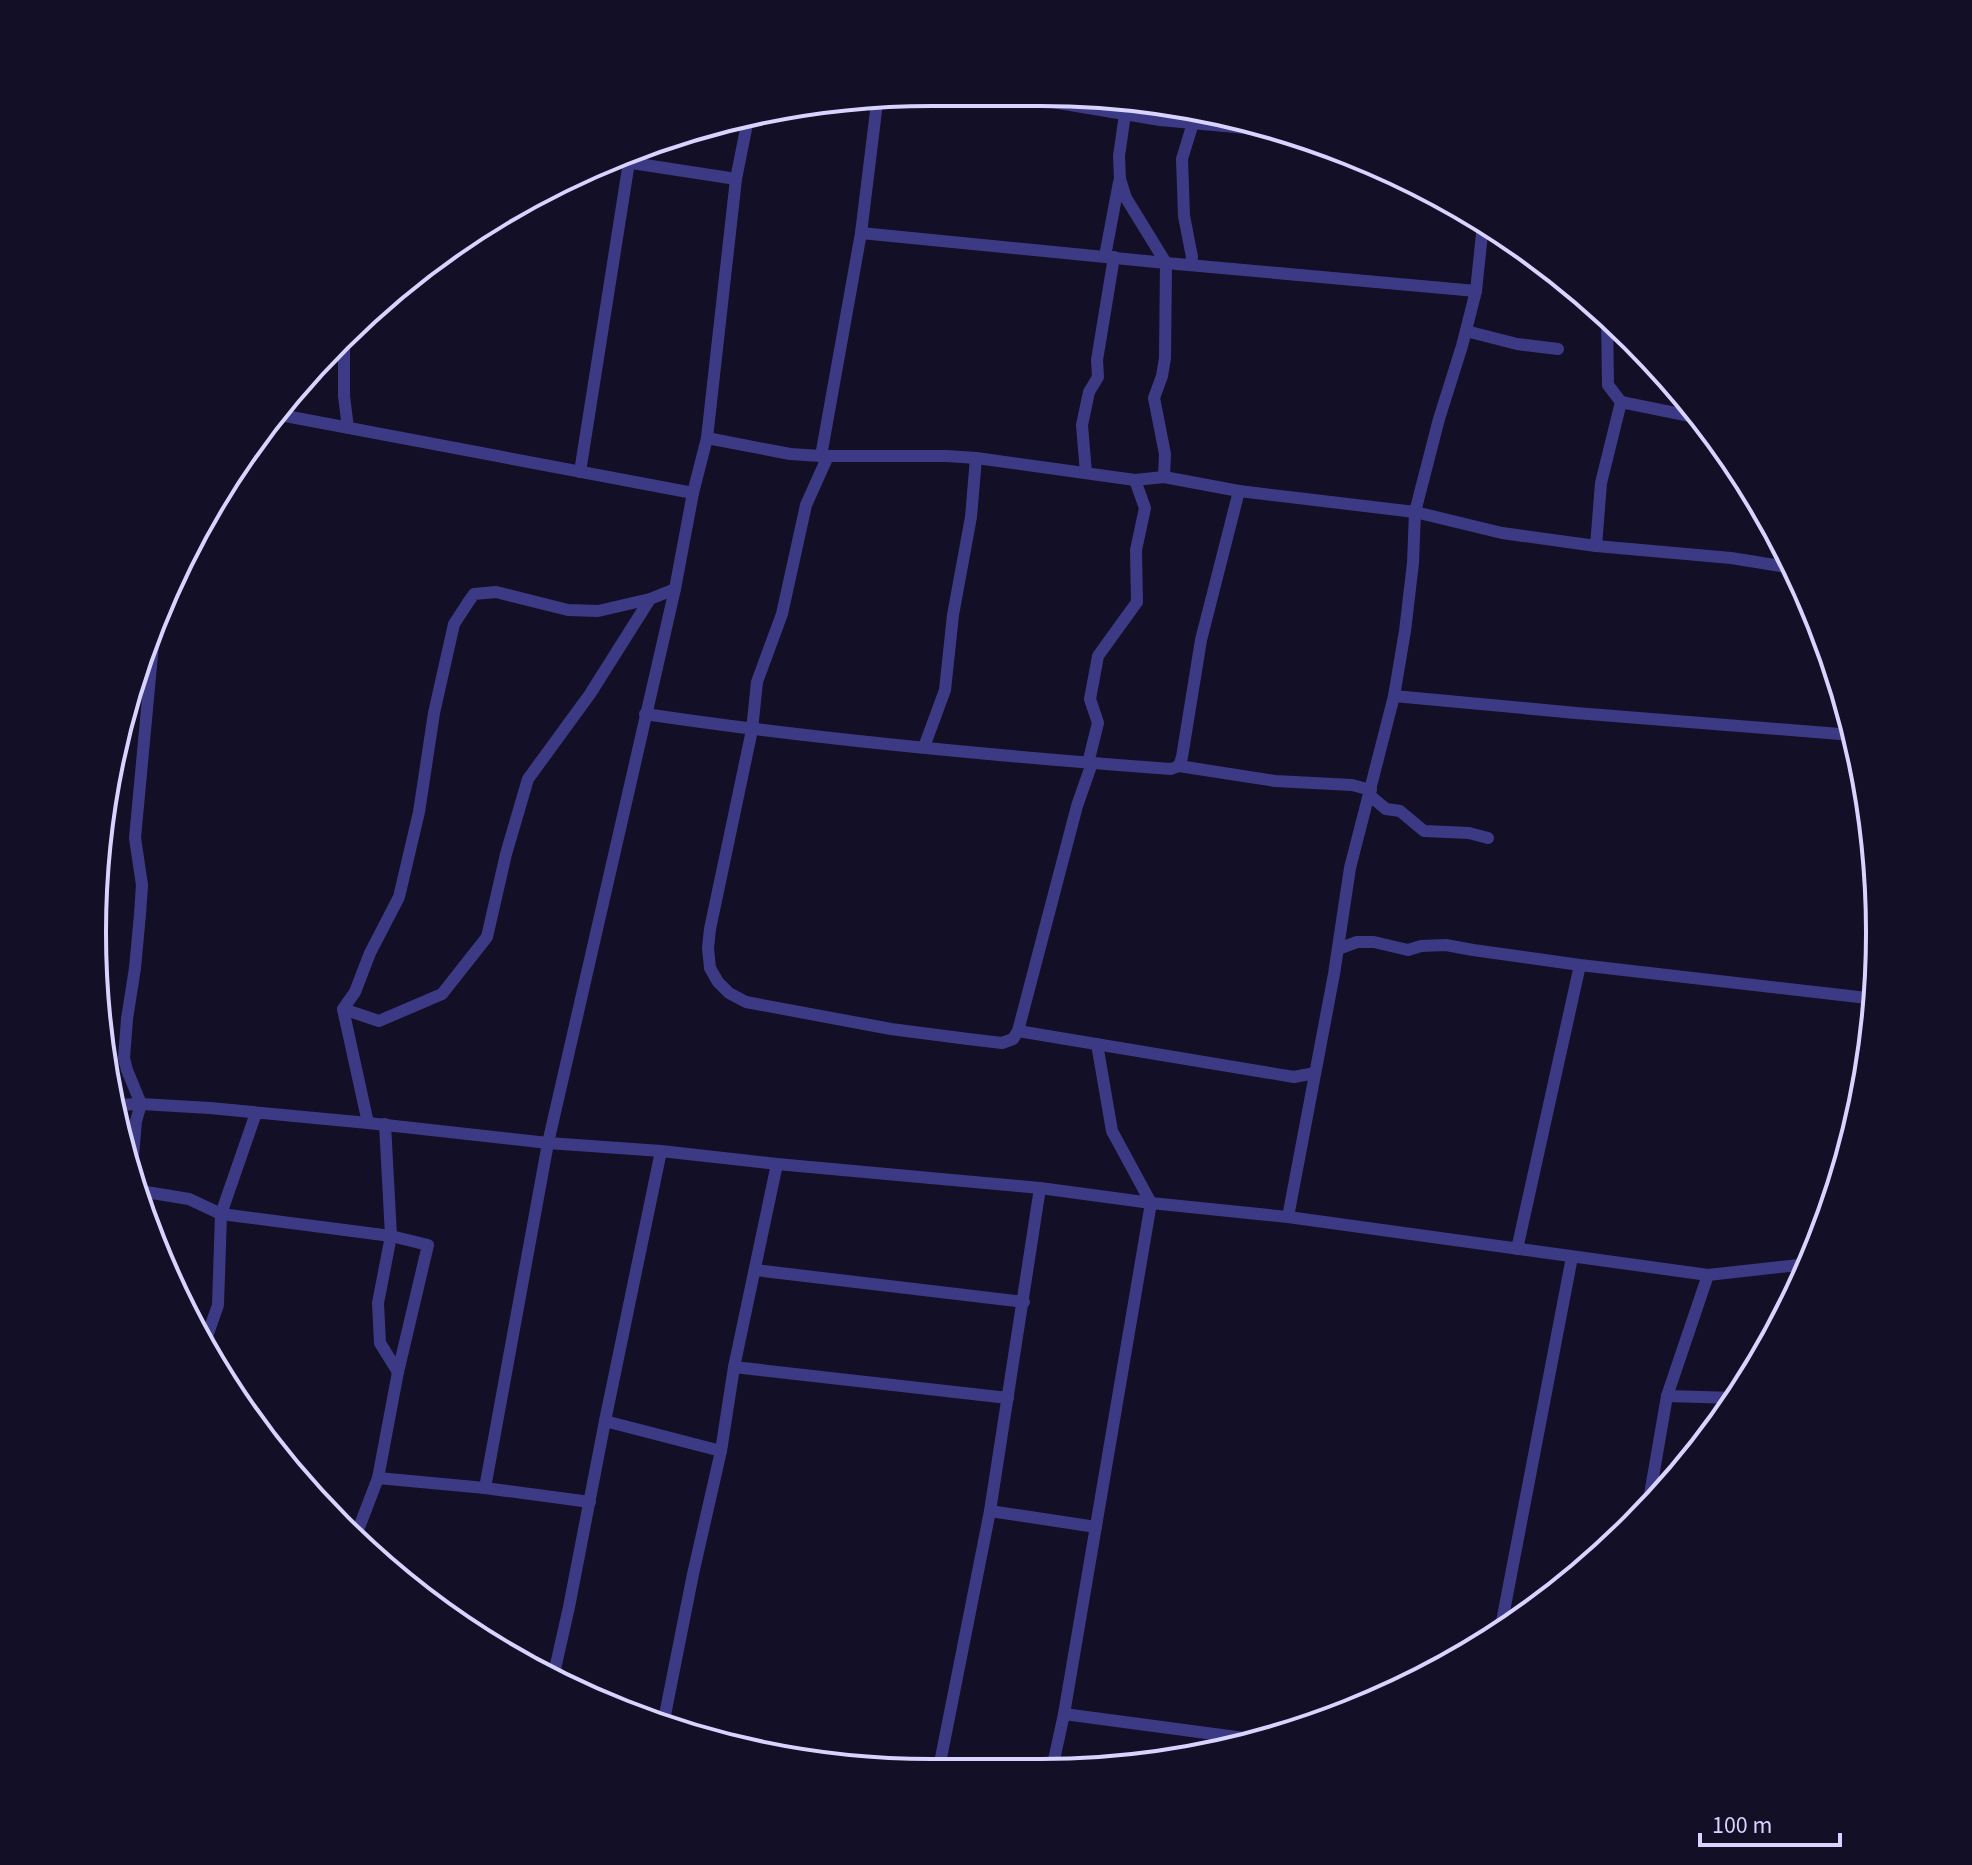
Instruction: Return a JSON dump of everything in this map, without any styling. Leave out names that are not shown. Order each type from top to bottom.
[{"type":"street","points":[[876,108],[861,233],[825,456],[806,505],[782,614],[757,682],[752,730],[710,929],[710,968],[729,993],[746,1002],[891,1029],[1002,1043],[1013,1039],[1018,1031],[1090,763],[1098,723],[1090,699],[1098,656],[1137,602],[1136,550],[1145,508],[1135,480]]},
{"type":"street","points":[[1094,108],[1160,120],[1214,125]]},
{"type":"street","points":[[1086,473],[1082,425],[1089,392],[1098,377],[1097,360],[1125,114]]},
{"type":"street","points":[[1160,120],[1161,115]]},
{"type":"street","points":[[1190,265],[1192,257],[1184,216],[1182,159],[1193,123]]},
{"type":"street","points":[[485,1488],[548,1143],[707,438],[736,179],[746,128]]},
{"type":"street","points":[[633,163],[736,179]]},
{"type":"street","points":[[580,472],[629,164]]},
{"type":"street","points":[[1120,179],[1126,198],[1166,263],[1165,358],[1154,398],[1165,454],[1164,477]]},
{"type":"street","points":[[861,233],[1476,291]]},
{"type":"street","points":[[1288,1217],[1350,868],[1394,696],[1413,563],[1415,512],[1476,291],[1482,235]]},
{"type":"street","points":[[1466,331],[1517,344],[1558,349]]},
{"type":"street","points":[[1607,332],[1608,385],[1621,402],[1683,415]]},
{"type":"street","points":[[344,352],[348,428]]},
{"type":"street","points":[[1596,546],[1601,483],[1621,402]]},
{"type":"street","points":[[287,416],[693,493]]},
{"type":"street","points":[[707,438],[790,454],[947,456],[1135,480],[1164,477],[1239,491],[1415,512],[1502,533],[1780,566]]},
{"type":"street","points":[[924,747],[945,690],[953,615],[971,517],[976,458]]},
{"type":"street","points":[[1179,766],[1201,640],[1239,491]]},
{"type":"street","points":[[368,1123],[343,1009],[355,992],[370,953],[399,897],[419,812],[434,713],[454,624],[474,594],[496,592],[568,610],[598,611],[650,599],[675,589]]},
{"type":"street","points":[[343,1009],[379,1021],[442,994],[487,937],[506,854],[528,779],[590,694],[650,599]]},
{"type":"street","points":[[134,1146],[141,1104],[124,1058],[140,914],[142,885],[135,838],[151,664]]},
{"type":"street","points":[[1394,696],[1841,734]]},
{"type":"street","points":[[645,714],[752,730],[1090,763],[1171,769],[1179,766],[1275,781],[1352,785],[1370,793],[1386,809],[1400,811],[1424,831],[1469,833],[1488,838]]},
{"type":"street","points":[[1338,949],[1357,942],[1374,942],[1408,950],[1446,945],[1580,965],[1863,998]]},
{"type":"street","points":[[1517,1249],[1580,965]]},
{"type":"street","points":[[1018,1031],[1294,1077],[1315,1073]]},
{"type":"street","points":[[1054,1758],[1151,1203],[1112,1131],[1097,1044]]},
{"type":"street","points":[[124,1105],[385,1124],[548,1143],[1040,1188],[1288,1217],[1708,1275],[1796,1265]]},
{"type":"street","points":[[209,1331],[218,1305],[221,1214],[256,1113]]},
{"type":"street","points":[[385,1124],[391,1236],[378,1303],[379,1330],[380,1343],[398,1372]]},
{"type":"street","points":[[555,1668],[661,1151]]},
{"type":"street","points":[[665,1714],[777,1164]]},
{"type":"street","points":[[941,1759],[990,1511],[1040,1188]]},
{"type":"street","points":[[148,1192],[189,1199],[221,1214],[391,1236],[428,1245],[398,1372],[378,1478],[359,1527]]},
{"type":"street","points":[[1503,1617],[1572,1257]]},
{"type":"street","points":[[755,1270],[1024,1302]]},
{"type":"street","points":[[1651,1488],[1667,1396],[1708,1275]]},
{"type":"street","points":[[734,1367],[1008,1398]]},
{"type":"street","points":[[1667,1396],[1723,1398]]},
{"type":"street","points":[[605,1421],[721,1451]]},
{"type":"street","points":[[378,1478],[590,1502]]},
{"type":"street","points":[[990,1511],[1096,1527]]},
{"type":"street","points":[[1064,1714],[1230,1736]]}]
